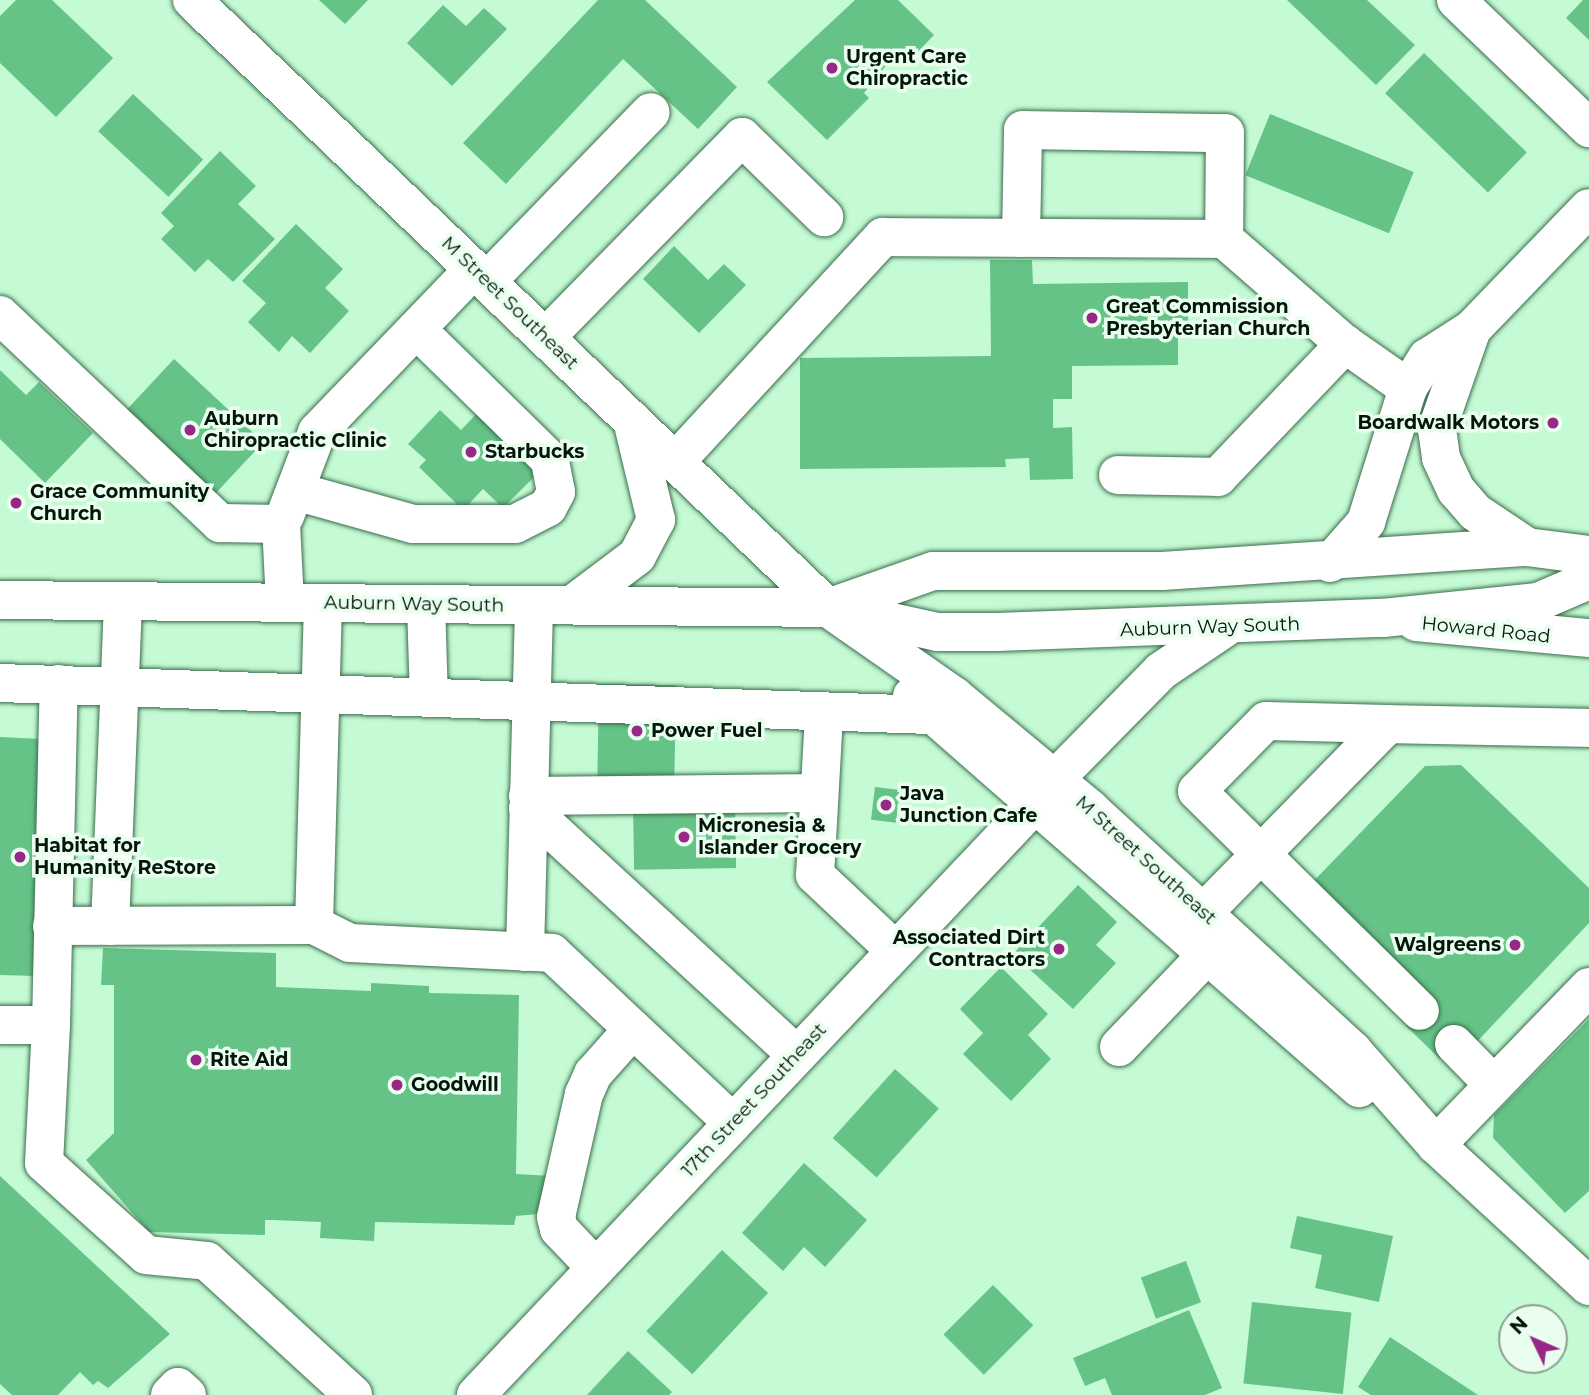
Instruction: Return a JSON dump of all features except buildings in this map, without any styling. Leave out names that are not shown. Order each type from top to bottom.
[{"type":"main road","points":[[1456,0],[1589,128]]},
{"type":"main road","name":"M Street Southeast","points":[[197,2],[828,608],[929,715],[1044,793],[1204,912],[1353,1051],[1436,1145],[1589,1286]]},
{"type":"main road","points":[[285,603],[288,508],[317,432],[416,329],[480,275],[651,112]]},
{"type":"main road","points":[[1021,238],[1023,130],[1036,130],[1225,132],[1224,239]]},
{"type":"main road","points":[[546,337],[742,137],[824,217]]},
{"type":"main road","points":[[1329,562],[1366,522],[1408,388],[1427,358],[1472,330],[1589,208]]},
{"type":"main road","points":[[676,461],[883,237],[1224,239],[1345,344],[1408,388]]},
{"type":"main road","points":[[0,315],[220,523],[288,508],[413,524],[515,524],[548,507],[556,492],[550,460],[416,329]]},
{"type":"main road","points":[[1472,330],[1437,429],[1441,458],[1456,490],[1475,512],[1527,547]]},
{"type":"main road","points":[[1118,475],[1218,477],[1345,344]]},
{"type":"main road","points":[[572,605],[637,556],[656,520],[632,418]]},
{"type":"main road","name":"Auburn Way South","points":[[828,608],[933,571],[1162,571],[1527,547],[1589,555]]},
{"type":"main road","name":"Auburn Way South","points":[[0,600],[828,608],[937,632],[1226,627],[1383,618],[1538,602],[1589,580]]},
{"type":"main road","points":[[110,926],[123,601]]},
{"type":"main road","points":[[314,925],[323,603]]},
{"type":"main road","points":[[426,604],[429,698]]},
{"type":"main road","points":[[525,952],[534,605]]},
{"type":"main road","name":"M Street Southeast","points":[[828,608],[954,696],[1044,793],[1206,957],[1336,1071],[1436,1145]]},
{"type":"main road","name":"Howard Road","points":[[1383,618],[1545,638],[1589,638]]},
{"type":"main road","name":"17th Street Southeast","points":[[476,1395],[1161,671],[1226,627]]},
{"type":"main road","points":[[0,683],[120,684],[824,715],[929,715]]},
{"type":"main road","points":[[59,684],[51,1025],[44,1163],[146,1255],[207,1261],[353,1395]]},
{"type":"main road","points":[[824,715],[816,875],[895,950]]},
{"type":"main road","points":[[1420,1011],[1197,791],[1266,721],[1589,728]]},
{"type":"main road","points":[[1204,912],[1388,724]]},
{"type":"main road","points":[[528,802],[820,793]]},
{"type":"main road","points":[[528,802],[797,1055]]},
{"type":"main road","points":[[52,926],[314,925],[351,943],[552,953],[733,1123]]},
{"type":"main road","points":[[1119,1047],[1206,957]]},
{"type":"main road","points":[[1436,1145],[1589,987]]},
{"type":"main road","points":[[0,1025],[51,1025]]},
{"type":"main road","points":[[596,1268],[559,1229],[556,1217],[584,1094],[593,1074],[633,1029]]},
{"type":"main road","points":[[1454,1044],[1494,1085]]},
{"type":"main road","points":[[170,1395],[178,1387],[187,1395]]},
{"type":"place","name":"Urgent Care Chiropractic","points":[[832,68]]},
{"type":"place","name":"Great Commission Presbyterian Church","points":[[1092,318]]},
{"type":"place","name":"Boardwalk Motors","points":[[1553,423]]},
{"type":"place","name":"Auburn Chiropractic Clinic","points":[[190,430]]},
{"type":"place","name":"Starbucks","points":[[471,452]]},
{"type":"place","name":"Grace Community Church","points":[[16,503]]},
{"type":"place","name":"Power Fuel","points":[[637,731]]},
{"type":"place","name":"Java Junction Cafe","points":[[886,805]]},
{"type":"place","name":"Micronesia & Islander Grocery","points":[[684,837]]},
{"type":"place","name":"Habitat for Humanity ReStore","points":[[20,857]]},
{"type":"place","name":"Walgreens","points":[[1515,945]]},
{"type":"place","name":"Associated Dirt Contractors","points":[[1059,949]]},
{"type":"place","name":"Rite Aid","points":[[196,1060]]},
{"type":"place","name":"Goodwill","points":[[397,1085]]}]
